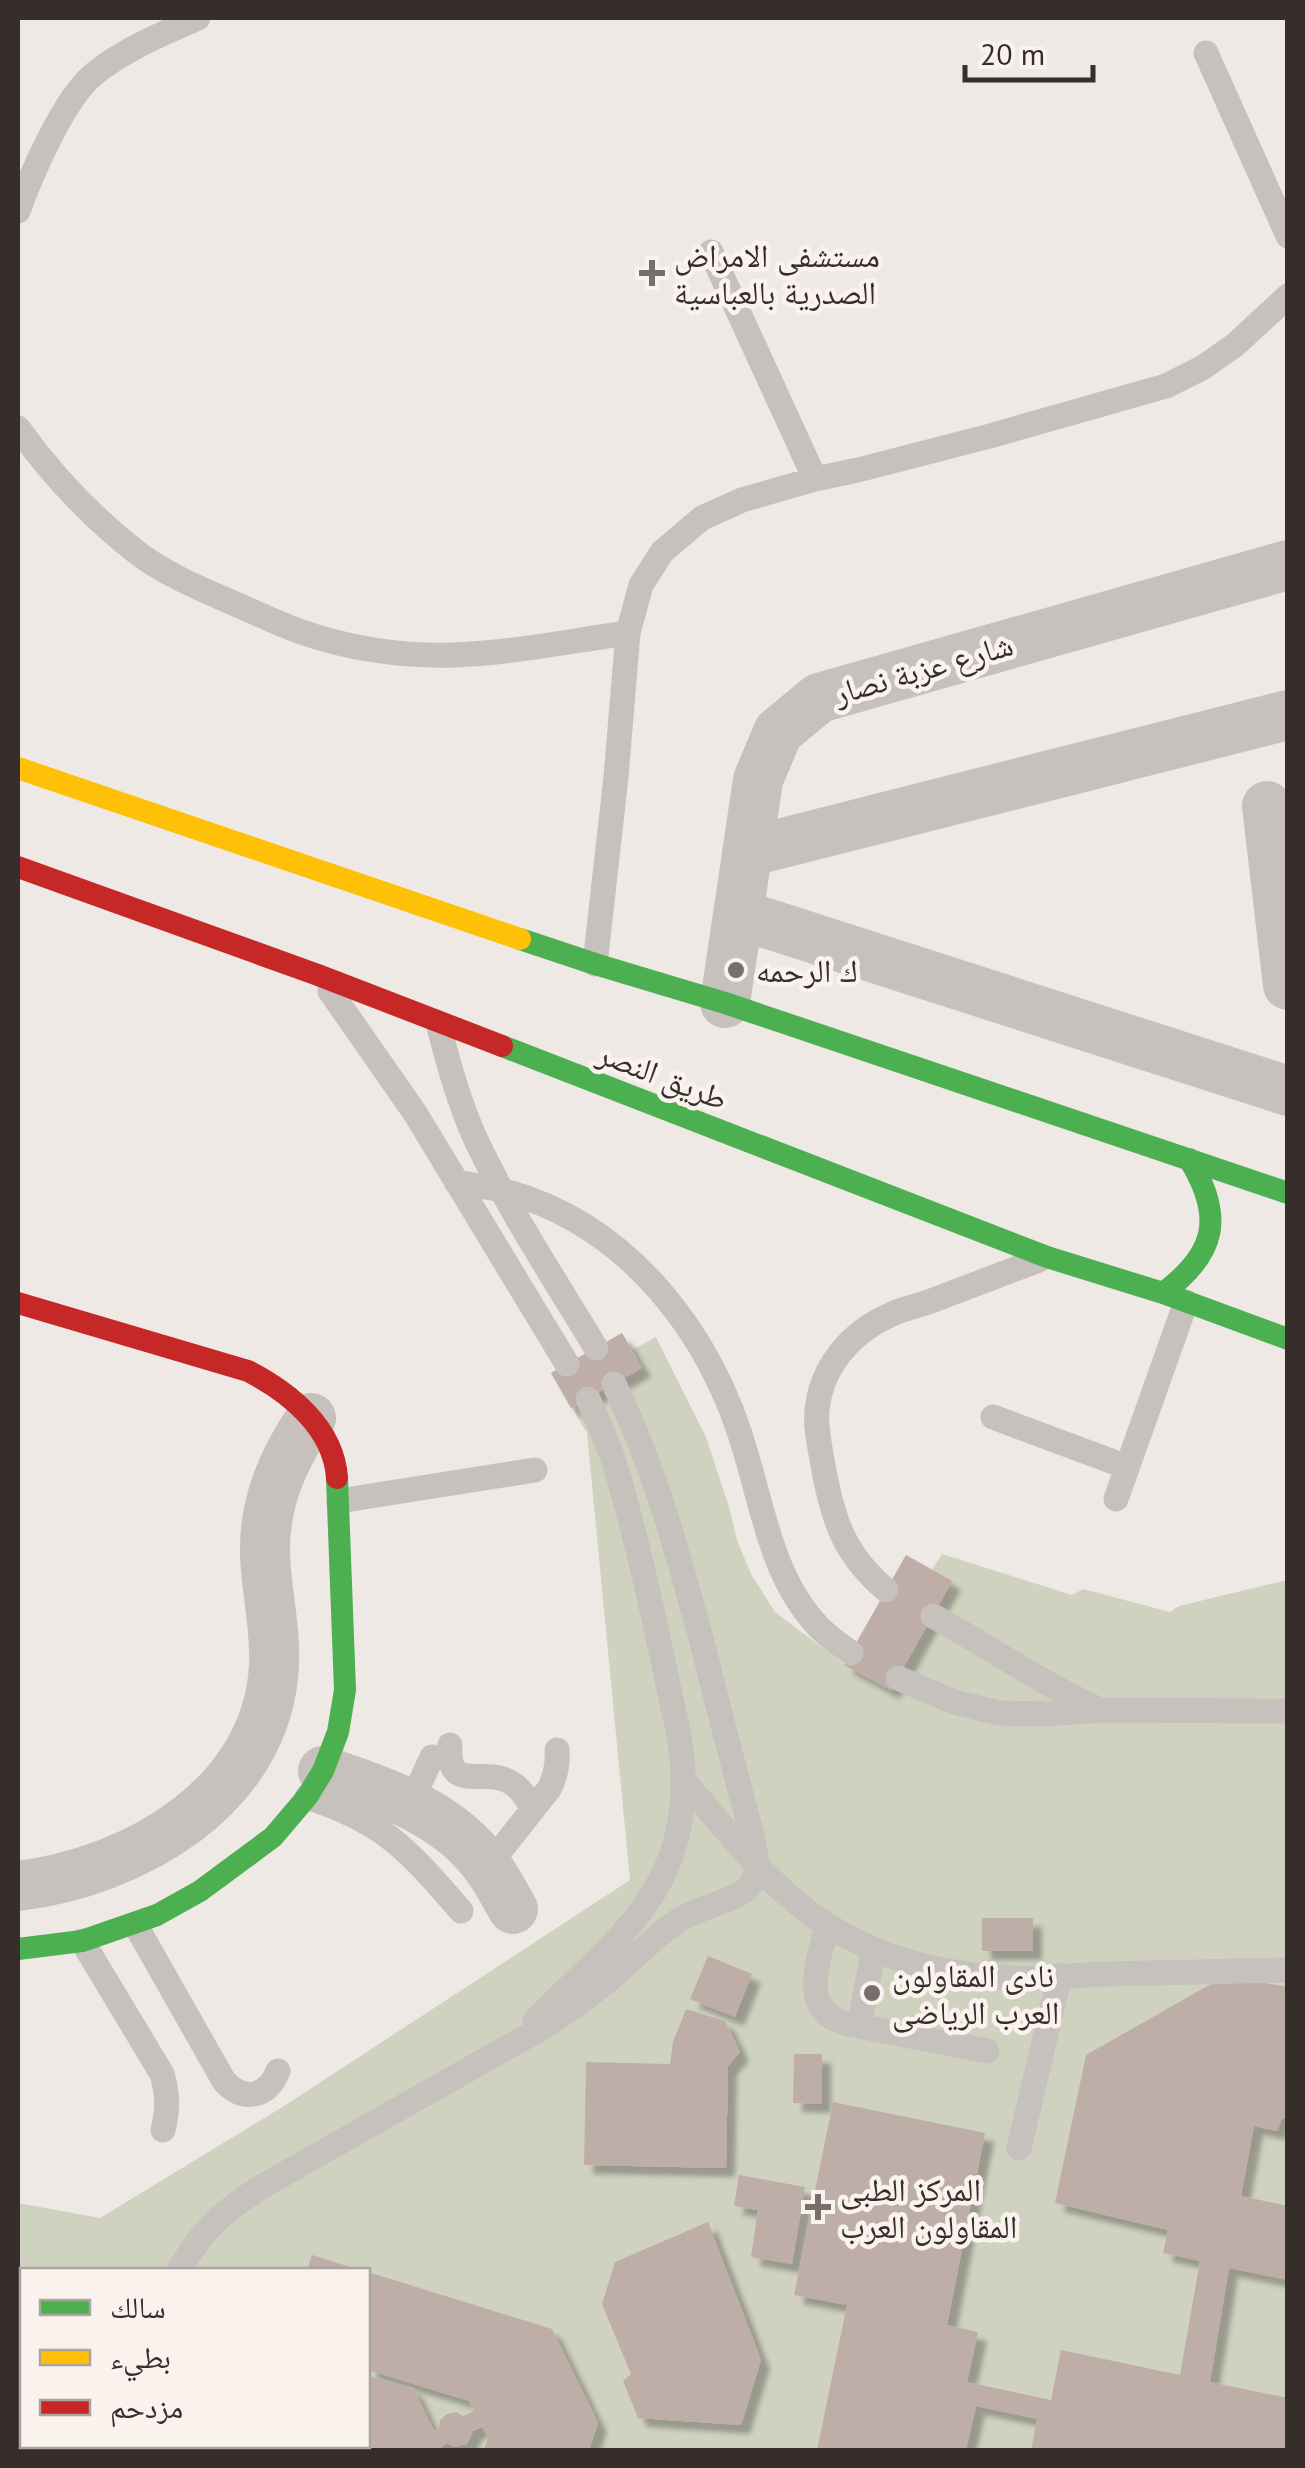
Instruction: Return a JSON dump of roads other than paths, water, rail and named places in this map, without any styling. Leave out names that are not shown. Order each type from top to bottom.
[{"type":"main road","points":[[18,768],[1288,1193]]},
{"type":"main road","name":"طريق النصر","points":[[18,866],[318,976],[1047,1257],[1288,1339]]},
{"type":"main road","points":[[1174,1298],[1202,1258],[1210,1233],[1212,1206],[1204,1181],[1188,1159]]},
{"type":"main road","points":[[18,1303],[248,1372],[283,1390],[311,1418],[333,1456],[339,1501],[345,1690],[338,1732],[315,1784],[273,1837],[200,1891],[157,1915],[82,1941],[18,1950]]},
{"type":"street","name":"شارع عزبة نصار","points":[[725,1003],[758,780],[778,732],[819,698],[1288,565]]},
{"type":"street","points":[[748,852],[1288,715]]},
{"type":"street","points":[[1266,806],[1288,986]]},
{"type":"street","points":[[738,914],[1288,1090]]},
{"type":"street","points":[[18,1886],[107,1864],[138,1850],[195,1814],[220,1792],[240,1765],[256,1736],[274,1671],[265,1550],[272,1494],[294,1442],[311,1418]]},
{"type":"street","points":[[315,1784],[371,1786],[443,1824],[488,1866],[512,1909]]},
{"type":"street","points":[[107,1864],[135,1924]]},
{"type":"lane","points":[[18,211],[62,116],[90,76],[142,42],[198,18]]},
{"type":"lane","points":[[1206,53],[1288,236]]},
{"type":"lane","points":[[711,252],[815,478]]},
{"type":"lane","points":[[595,964],[628,633],[641,585],[662,552],[702,518],[742,500],[1166,386],[1235,345],[1288,296]]},
{"type":"lane","points":[[18,428],[50,470],[140,555],[190,585],[299,631],[349,644],[451,655],[628,633]]},
{"type":"lane","points":[[318,976],[384,1066],[568,1364]]},
{"type":"lane","points":[[438,1023],[460,1100],[476,1138],[502,1191],[596,1348]]},
{"type":"lane","points":[[456,1182],[538,1203],[601,1237],[630,1258],[678,1310],[698,1340],[733,1414],[780,1570],[818,1628],[851,1653]]},
{"type":"lane","points":[[886,1590],[866,1574],[850,1552],[834,1514],[819,1442],[817,1411],[824,1380],[839,1353],[861,1331],[888,1316],[1047,1257]]},
{"type":"lane","points":[[1116,1499],[1174,1298]]},
{"type":"lane","points":[[180,2268],[196,2240],[225,2210],[546,2027],[684,1916],[730,1899],[752,1883],[758,1865],[753,1840],[686,1581],[642,1450],[614,1384]]},
{"type":"lane","points":[[514,2043],[647,1904],[664,1875],[682,1810],[681,1750],[650,1598],[613,1459],[588,1399]]},
{"type":"lane","points":[[993,1417],[1126,1467]]},
{"type":"lane","points":[[613,1459],[642,1450]]},
{"type":"lane","points":[[339,1501],[535,1470]]},
{"type":"lane","points":[[933,1616],[1043,1682],[1100,1710]]},
{"type":"lane","points":[[898,1678],[982,1710],[1022,1714],[1100,1710],[1288,1711]]},
{"type":"lane","points":[[488,1866],[556,1777],[557,1750]]},
{"type":"lane","points":[[404,1802],[441,1751],[450,1756],[461,1775],[502,1778],[514,1784],[533,1809]]},
{"type":"lane","points":[[683,1780],[778,1887],[827,1925],[874,1949],[924,1967],[1019,1978],[1288,1970]]},
{"type":"lane","points":[[315,1784],[337,1806],[366,1820],[414,1856],[461,1911]]},
{"type":"lane","points":[[135,1924],[230,2088],[240,2094],[260,2092],[268,2088],[278,2070]]},
{"type":"lane","points":[[827,1925],[814,1992],[825,2014],[835,2021],[986,2051]]},
{"type":"lane","points":[[82,1941],[162,2074],[168,2110],[163,2130]]},
{"type":"lane","points":[[859,2026],[874,1949]]},
{"type":"lane","points":[[1019,2148],[1060,1975]]},
{"type":"place","name":"مستشفى الامراض الصدرية بالعباسية","points":[[652,273]]},
{"type":"place","name":"ك الرحمه","points":[[736,970]]},
{"type":"place","name":"نادى المقاولون العرب الرياضى","points":[[872,1993]]},
{"type":"place","name":"المركز الطبى المقاولون العرب","points":[[818,2207]]}]
